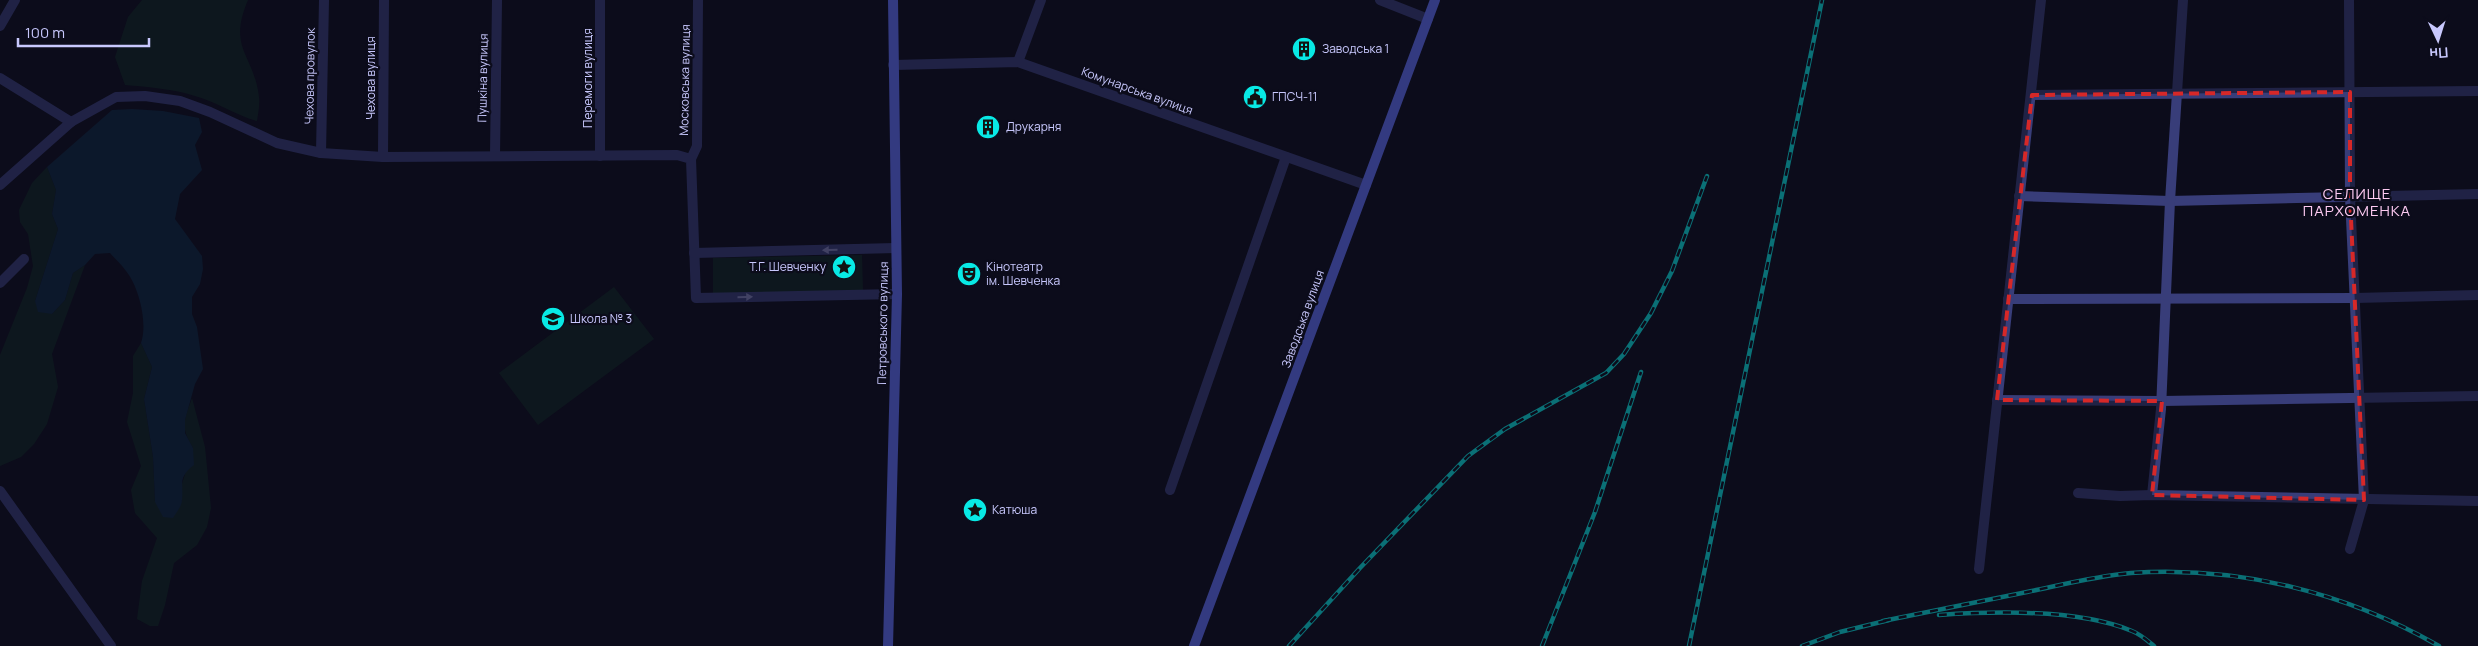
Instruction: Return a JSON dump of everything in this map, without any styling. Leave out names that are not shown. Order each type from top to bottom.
[{"type":"main road","name":"Петровського вулиця","points":[[888,646],[897,294],[893,0]]},
{"type":"main road","name":"Заводська вулиця","points":[[1194,646],[1435,0]]},
{"type":"street","points":[[0,26],[16,0]]},
{"type":"street","name":"Чехова провулок","points":[[321,153],[324,0]]},
{"type":"street","name":"Чехова вулиця","points":[[383,157],[384,0]]},
{"type":"street","name":"Пушкіна вулиця","points":[[495,156],[497,0]]},
{"type":"street","name":"Перемоги вулиця","points":[[600,0],[600,156]]},
{"type":"street","name":"Московська вулиця","points":[[698,0],[697,146],[691,159],[696,298],[897,294]]},
{"type":"street","points":[[1018,62],[1041,0]]},
{"type":"street","points":[[1380,0],[1428,19]]},
{"type":"street","points":[[1979,569],[2041,0]]},
{"type":"street","points":[[2152,495],[2162,401],[2170,201],[2183,0]]},
{"type":"street","points":[[2348,0],[2350,197],[2364,500],[2350,549]]},
{"type":"street","name":"Комунарська вулиця","points":[[894,65],[1018,62],[1366,185]]},
{"type":"street","points":[[0,78],[72,122]]},
{"type":"street","points":[[2032,95],[2478,91]]},
{"type":"street","points":[[0,185],[72,122],[116,97],[145,96],[188,104],[277,143],[321,153],[383,157],[677,155],[691,159]]},
{"type":"street","points":[[1170,490],[1286,157]]},
{"type":"street","points":[[2019,196],[2170,201],[2478,194]]},
{"type":"street","points":[[694,252],[896,248]]},
{"type":"street","points":[[0,283],[24,259]]},
{"type":"street","points":[[2008,299],[2355,298],[2478,295]]},
{"type":"street","points":[[1997,400],[2162,401],[2478,396]]},
{"type":"street","points":[[0,491],[111,646]]},
{"type":"street","points":[[2078,493],[2120,496],[2478,501]]},
{"type":"highlighted area","points":[[2350,92],[2350,197],[2364,500],[2152,495],[2162,401],[1997,400],[2032,95]]},
{"type":"green space","points":[[142,0],[248,0],[242,16],[240,30],[244,51],[256,82],[259,100],[257,121],[187,94],[125,85],[115,57],[128,17]]},
{"type":"green space","points":[[47,167],[56,190],[52,214],[58,229],[35,301],[52,314],[65,300],[73,273],[85,265],[52,354],[58,387],[47,424],[34,444],[21,457],[0,466],[0,355],[27,288],[33,266],[28,234],[20,222],[19,210],[32,183]]},
{"type":"green space","points":[[862,255],[863,291],[713,294],[713,258]]},
{"type":"green space","points":[[614,287],[654,339],[538,425],[499,373]]},
{"type":"green space","points":[[141,343],[152,367],[144,399],[153,457],[155,502],[182,501],[181,487],[193,448],[185,429],[187,412],[192,398],[205,447],[211,508],[207,527],[197,545],[174,563],[165,605],[158,626],[150,626],[137,619],[142,581],[157,538],[135,513],[131,490],[141,466],[127,422],[133,393],[133,356]]},
{"type":"water","points":[[112,110],[163,111],[199,118],[202,132],[195,145],[202,170],[180,194],[175,219],[202,256],[203,269],[200,284],[192,297],[192,314],[197,327],[203,369],[195,384],[185,420],[185,433],[193,448],[194,465],[183,478],[182,502],[173,518],[163,517],[155,502],[153,457],[144,399],[152,367],[141,343],[143,316],[131,278],[110,253],[95,254],[85,265],[73,273],[65,300],[52,314],[38,312],[35,301],[58,229],[52,214],[56,190],[47,167]]},
{"type":"railway","points":[[1689,646],[1822,0]]},
{"type":"railway","points":[[1289,646],[1360,568],[1468,456],[1505,429],[1606,373],[1624,354],[1651,313],[1672,271],[1707,176]]},
{"type":"railway","points":[[1542,646],[1595,512],[1641,372]]},
{"type":"railway","points":[[1883,621],[2105,576],[2172,572],[2252,579],[2329,597],[2403,627],[2439,646]]},
{"type":"railway","points":[[1939,615],[1986,613],[2063,615],[2111,624],[2132,631],[2154,646]]},
{"type":"railway","points":[[1802,646],[1840,632],[1889,620]]},
{"type":"place","name":"Заводська 1","points":[[1304,49]]},
{"type":"place","name":"ГПСЧ-11","points":[[1255,97]]},
{"type":"place","name":"Друкарня","points":[[988,127]]},
{"type":"place","name":"Т.Г. Шевченку","points":[[844,267]]},
{"type":"place","name":"Кінотеатр ім. Шевченка","points":[[969,274]]},
{"type":"place","name":"Школа № 3","points":[[553,319]]},
{"type":"place","name":"Катюша","points":[[975,510]]},
{"type":"district","name":"СЕЛИЩЕ ПАРХОМЕНКА","points":[[2357,202]]}]
